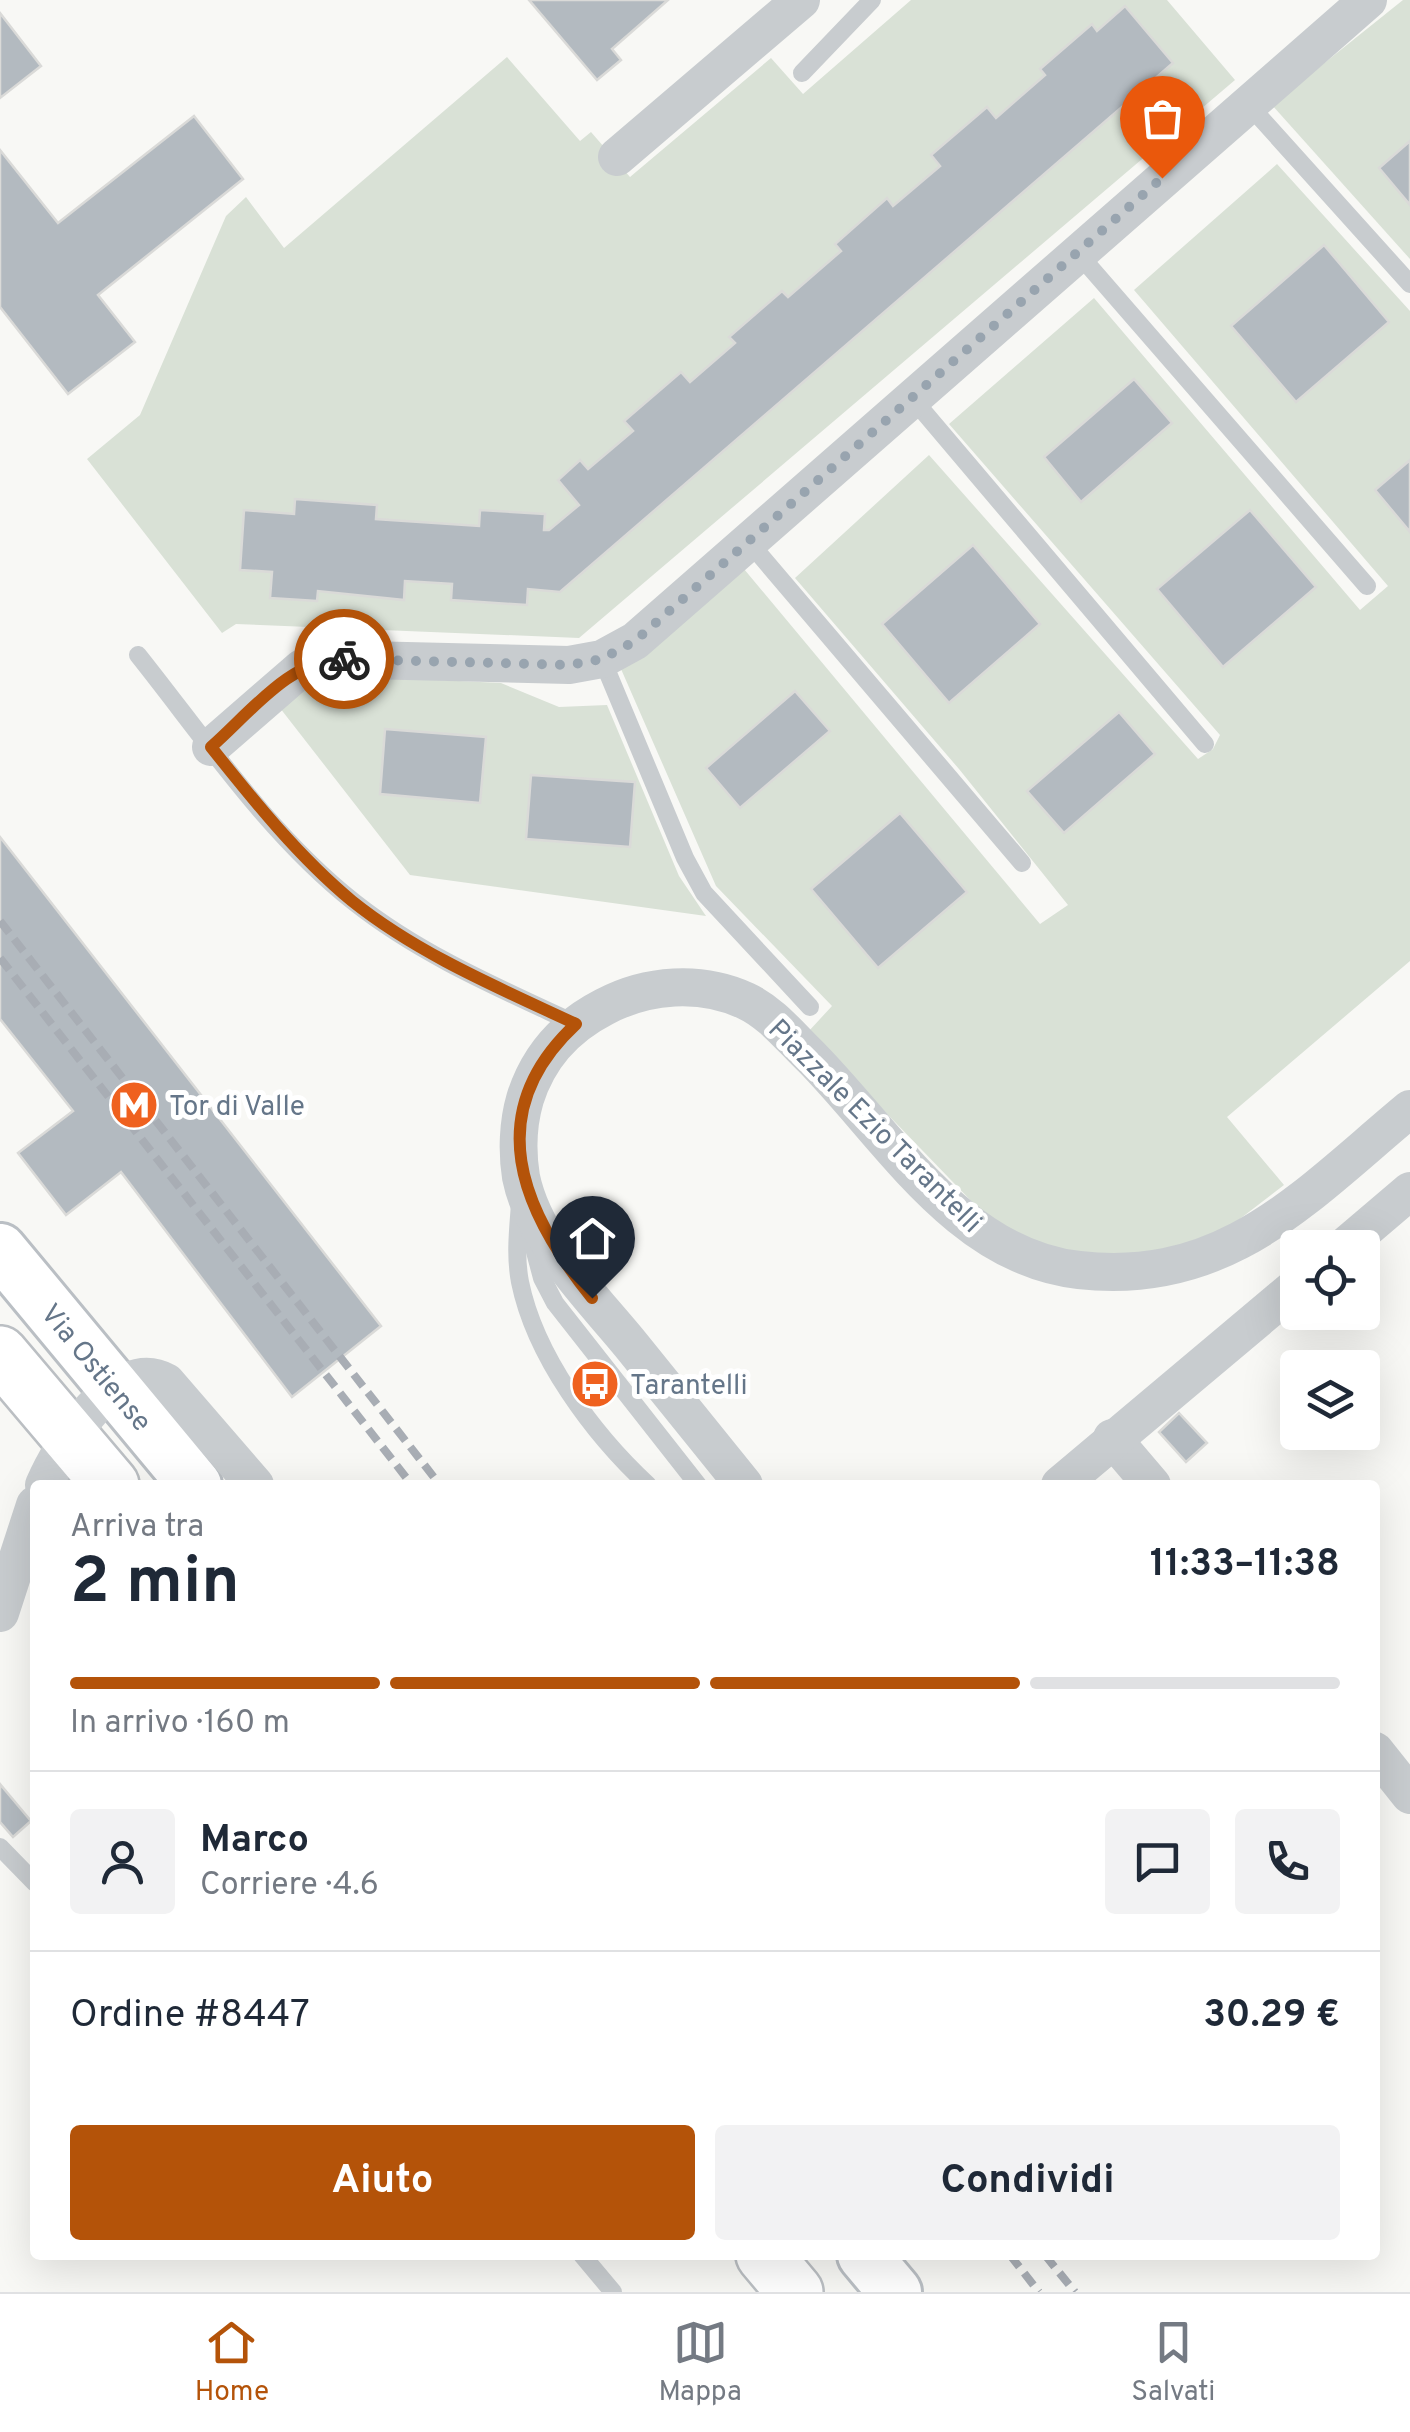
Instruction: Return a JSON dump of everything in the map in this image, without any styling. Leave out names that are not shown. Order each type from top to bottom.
[{"type":"main road","name":"Via Ostiense","points":[[0,1250],[191,1480]]},
{"type":"main road","points":[[0,1354],[107,1480]]},
{"type":"main road","points":[[768,2260],[795,2292]]},
{"type":"main road","points":[[868,2260],[896,2292]]},
{"type":"street","points":[[617,157],[801,0]]},
{"type":"street","points":[[211,747],[302,668],[324,659],[535,665],[602,659],[656,626],[1076,251],[1368,0]]},
{"type":"street","name":"Piazzale Ezio Tarantelli","points":[[740,1480],[559,1255],[522,1178],[520,1126],[527,1094],[544,1058],[576,1024],[624,998],[657,988],[702,989],[746,1001],[787,1033],[971,1226],[1020,1254],[1076,1270],[1168,1268],[1241,1244],[1281,1218],[1410,1109]]},
{"type":"street","points":[[1363,1230],[1410,1191]]},
{"type":"street","points":[[1066,1480],[1280,1301]]},
{"type":"street","points":[[47,1480],[69,1436],[115,1389],[136,1374],[166,1382],[251,1480]]},
{"type":"street","points":[[1112,1438],[1148,1480]]},
{"type":"street","points":[[0,1613],[23,1572],[30,1533]]},
{"type":"street","points":[[1380,1757],[1410,1795]]},
{"type":"lane","points":[[802,73],[872,0]]},
{"type":"lane","points":[[1248,104],[1410,284]]},
{"type":"lane","points":[[1076,251],[1367,586]]},
{"type":"lane","points":[[912,398],[1205,744]]},
{"type":"lane","points":[[749,542],[1022,863]]},
{"type":"lane","points":[[138,655],[283,834],[354,902],[409,940],[478,978],[576,1024]]},
{"type":"lane","points":[[602,659],[685,858],[704,893],[810,1007]]},
{"type":"lane","points":[[522,1178],[516,1249],[529,1312],[547,1354],[566,1382],[644,1480]]},
{"type":"lane","points":[[522,1178],[536,1262],[555,1303],[694,1480]]},
{"type":"lane","points":[[0,1847],[30,1878]]},
{"type":"lane","points":[[586,2260],[613,2292]]},
{"type":"shaded area","points":[[911,0],[1167,0],[1235,80],[579,638],[236,624],[222,633],[87,459],[140,415],[226,216],[246,197],[284,248],[507,57],[580,141],[591,132],[630,177],[771,58],[803,94]],"holes":[[[1125,7],[1172,63],[560,592],[528,589],[526,605],[452,600],[452,584],[405,581],[403,599],[318,591],[316,601],[271,598],[272,572],[245,510],[294,514],[295,499],[377,505],[376,519],[479,526],[480,510],[544,514],[544,530],[549,530],[579,505],[558,479],[580,460],[588,469],[633,431],[625,420],[681,372],[690,382],[735,343],[730,336],[782,291],[788,297],[841,251],[835,243],[886,199],[893,206],[940,166],[932,155],[988,108],[996,118],[1045,75],[1040,68],[1091,25],[1097,31]]]},
{"type":"shaded area","points":[[1403,0],[1410,0],[1410,259],[1272,105]]},
{"type":"shaded area","points":[[1277,164],[1410,311],[1410,961],[1227,1117],[1284,1185],[1215,1238],[1115,1259],[1032,1245],[977,1207],[808,1032],[832,1006],[716,886],[621,669],[744,569],[1040,924],[1068,905],[959,769],[795,578],[929,455],[1198,759],[1213,749],[1220,735],[949,424],[1094,298],[1360,610],[1388,586],[1134,290]]},
{"type":"shaded area","points":[[333,675],[501,683],[559,707],[607,705],[679,876],[706,916],[410,875],[280,708],[307,682]]},
{"type":"building","points":[[529,0],[668,0],[612,49],[621,60],[597,80]]},
{"type":"building","points":[[1125,6],[1173,63],[560,592],[528,589],[527,605],[451,600],[452,584],[405,581],[404,600],[318,591],[317,601],[270,598],[272,572],[240,570],[244,510],[294,514],[295,499],[377,505],[376,519],[479,526],[480,510],[545,514],[544,530],[549,530],[579,505],[558,480],[580,460],[588,469],[633,431],[624,421],[681,372],[690,382],[735,343],[729,337],[782,291],[788,297],[841,251],[835,244],[887,198],[893,206],[940,166],[931,155],[987,107],[996,118],[1045,75],[1040,69],[1092,24],[1097,31]]},
{"type":"building","points":[[0,13],[41,66],[0,98]]},
{"type":"building","points":[[194,116],[243,179],[98,295],[135,342],[68,394],[0,307],[0,150],[58,223]]},
{"type":"building","points":[[1410,141],[1410,205],[1379,168]]},
{"type":"building","points":[[1324,245],[1389,322],[1296,402],[1231,326]]},
{"type":"building","points":[[1134,379],[1172,423],[1081,502],[1044,457]]},
{"type":"building","points":[[1410,460],[1410,532],[1375,490]]},
{"type":"building","points":[[1250,510],[1316,587],[1223,667],[1157,589]]},
{"type":"building","points":[[973,545],[1040,624],[949,703],[882,624]]},
{"type":"building","points":[[795,691],[830,731],[740,808],[706,768]]},
{"type":"building","points":[[1119,712],[1155,754],[1064,833],[1027,791]]},
{"type":"building","points":[[385,729],[486,737],[480,803],[380,794]]},
{"type":"building","points":[[531,775],[635,782],[630,847],[526,839]]},
{"type":"building","points":[[900,813],[967,892],[878,968],[811,889]]},
{"type":"building","points":[[0,837],[381,1326],[292,1397],[121,1172],[66,1215],[18,1153],[73,1111],[0,1019]]},
{"type":"building","points":[[1179,1413],[1207,1443],[1186,1462],[1159,1432]]},
{"type":"building","points":[[0,1784],[30,1822],[13,1837],[0,1822]]},
{"type":"railway","points":[[0,921],[436,1480]]},
{"type":"railway","points":[[0,958],[408,1480]]},
{"type":"railway","points":[[1014,2260],[1039,2292]]},
{"type":"railway","points":[[1049,2260],[1075,2292]]},
{"type":"way so far","points":[[344,659],[569,665],[602,659],[635,641],[1162,178]]},
{"type":"place","name":"Tor di Valle","points":[[134,1105]]},
{"type":"place","name":"Tarantelli","points":[[595,1384]]},
{"type":"route","points":[[344,659],[324,659],[302,668],[211,747],[283,834],[354,902],[409,940],[478,978],[576,1024],[544,1058],[532,1082],[520,1126],[520,1157],[522,1178],[534,1210],[550,1241],[592,1298]]}]
